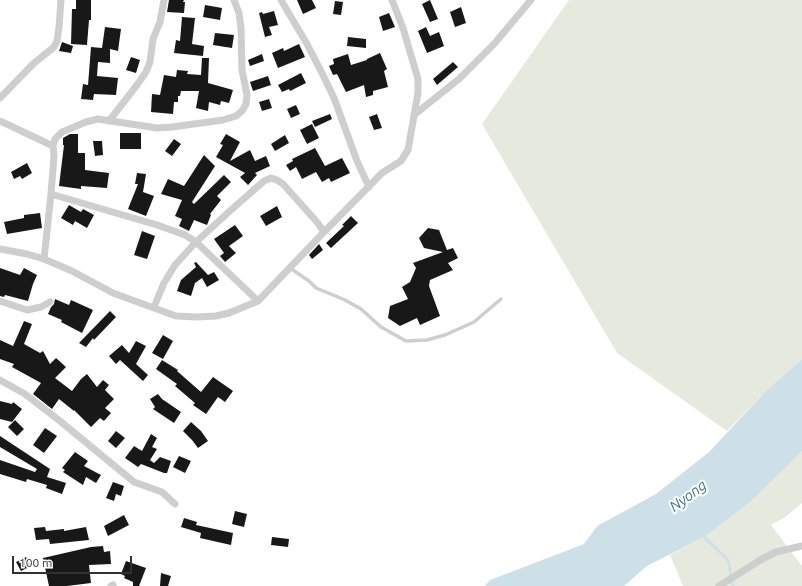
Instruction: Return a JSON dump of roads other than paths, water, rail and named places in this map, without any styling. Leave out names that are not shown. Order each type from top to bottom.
[{"type":"street","points":[[0,98],[33,64],[54,47],[57,40],[59,27],[61,0]]},
{"type":"street","points":[[109,121],[146,72],[150,62],[153,39],[160,22],[164,0]]},
{"type":"street","points":[[44,259],[51,194],[54,156],[53,146],[55,139],[62,132],[73,126],[98,120],[157,128],[172,127],[223,120],[236,116],[242,111],[246,104],[247,95],[242,70],[241,28],[239,13],[234,0]]},
{"type":"street","points":[[281,0],[307,44],[334,98],[357,161],[369,187]]},
{"type":"street","points":[[0,249],[44,259],[72,271],[113,293],[176,316],[197,317],[229,313],[258,301],[382,174],[401,162],[408,150],[418,94],[418,79],[403,28],[392,0]]},
{"type":"street","points":[[414,115],[459,79],[494,44],[531,0]]},
{"type":"street","points":[[0,121],[53,146]]},
{"type":"street","points":[[154,307],[164,283],[175,265],[196,242],[264,181],[271,178],[283,184],[324,232]]},
{"type":"street","points":[[51,194],[157,225],[185,235],[196,242],[258,301]]},
{"type":"street","points":[[0,301],[27,310],[41,307],[50,302]]},
{"type":"street","points":[[0,380],[25,394],[134,482],[162,492],[175,504]]},
{"type":"street","points":[[720,586],[772,554],[802,546]]},
{"type":"lane","points":[[290,268],[309,281],[316,288],[345,300],[360,309],[381,327],[406,341],[427,340],[445,335],[474,322],[501,299]]},
{"type":"water","name":"Nyong","points":[[802,359],[802,451],[751,501],[704,537],[647,566],[624,586],[485,586],[490,580],[584,544],[597,526],[656,494],[709,452],[765,392]]},
{"type":"waterway","points":[[704,537],[728,560],[733,586]]}]
